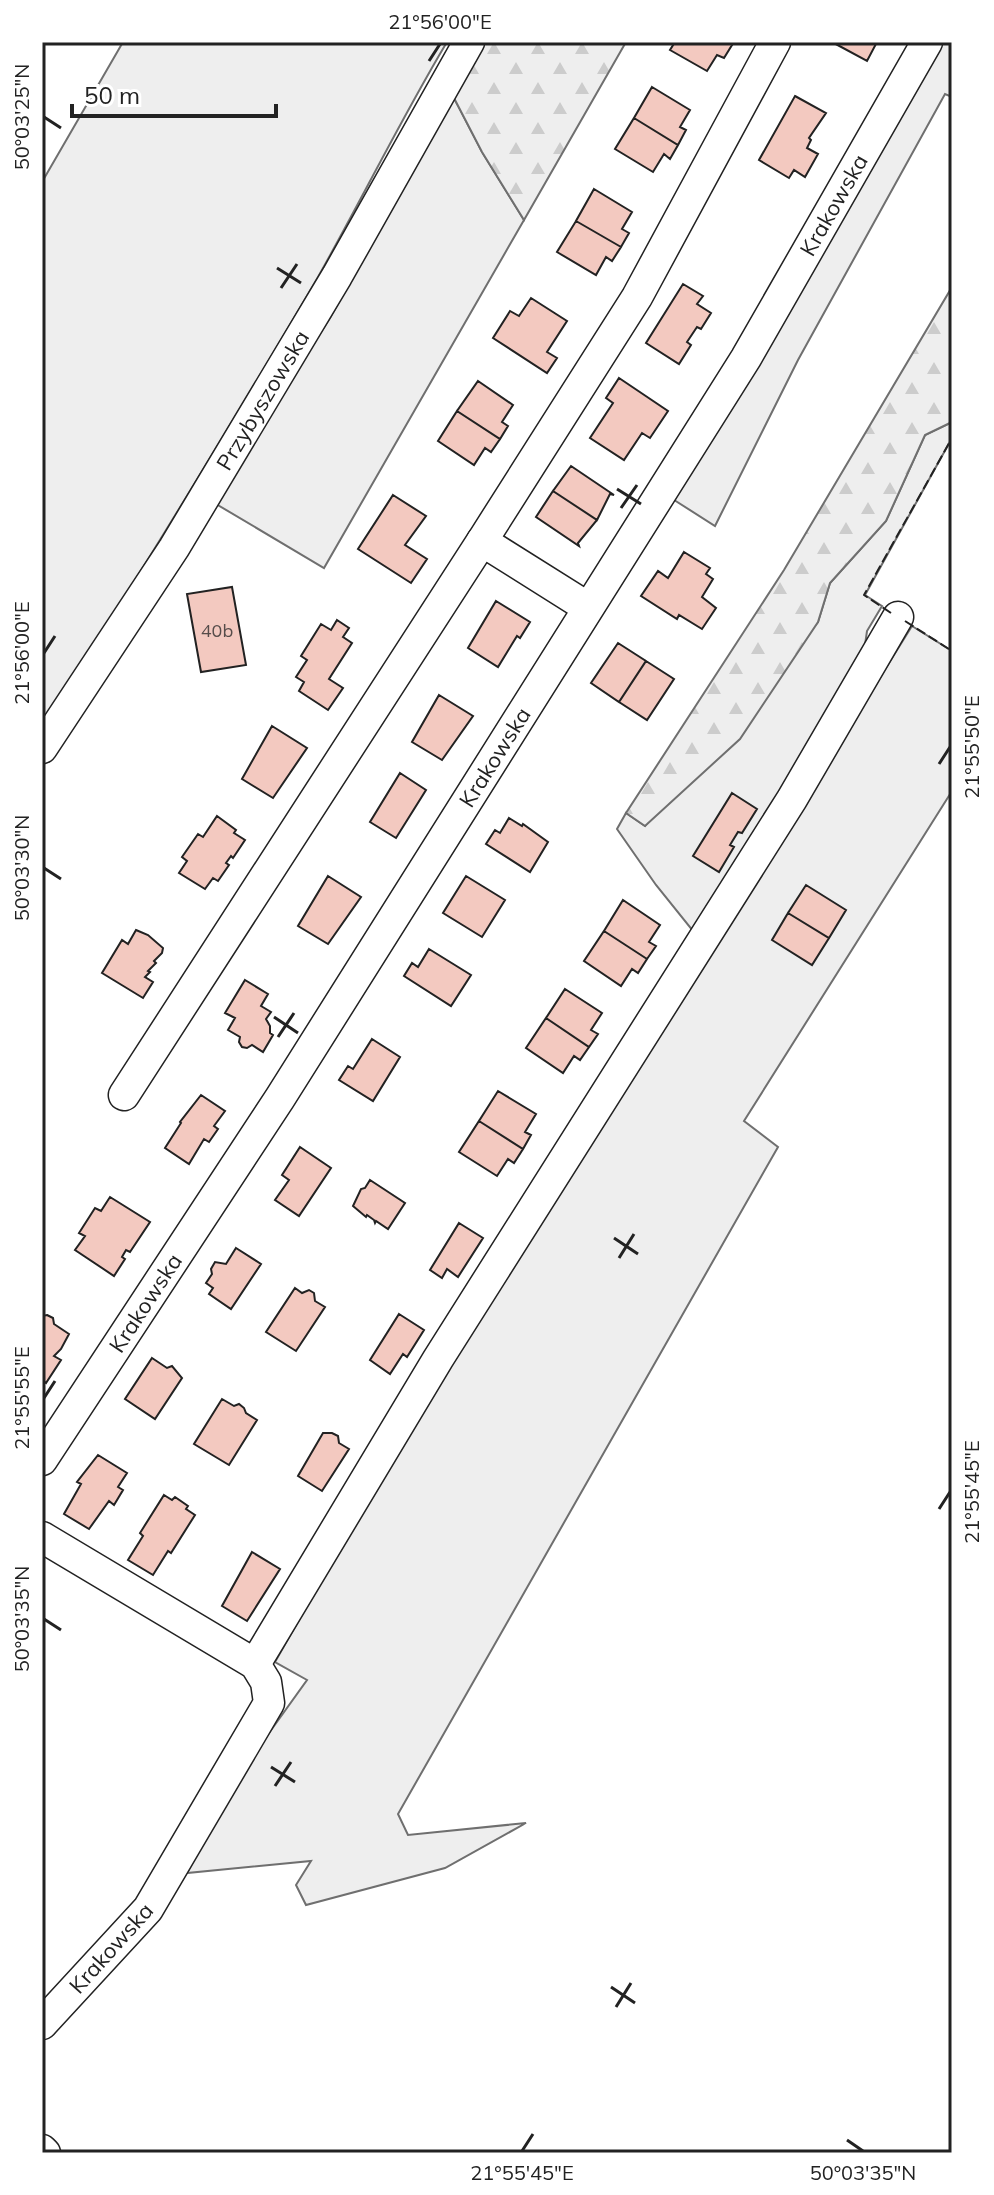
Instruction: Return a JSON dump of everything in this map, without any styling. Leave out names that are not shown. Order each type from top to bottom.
[{"type":"street","name":"Przybyszowska","points":[[42,748],[174,548],[337,276],[469,42]]},
{"type":"street","points":[[124,1095],[637,297],[775,42]]},
{"type":"street","name":"Krakowska","points":[[42,1460],[280,1098],[746,358],[927,42]]},
{"type":"street","points":[[482,541],[587,607]]},
{"type":"street","points":[[42,1537],[255,1664],[454,1334],[792,799],[898,617]]},
{"type":"street","name":"Krakowska","points":[[42,2024],[148,1909],[167,1880],[269,1703],[266,1682],[255,1664]]},
{"type":"green space","points":[[123,42],[447,42],[318,277],[42,729],[42,182]]},
{"type":"green space","points":[[485,42],[626,42],[524,220],[482,152],[454,98]]},
{"type":"green space","points":[[935,42],[952,42],[952,97],[945,94],[798,360],[715,526],[671,498]]},
{"type":"green space","points":[[454,98],[482,152],[524,220],[324,568],[211,501],[330,318]]},
{"type":"green space","points":[[952,287],[952,422],[925,435],[886,521],[830,583],[818,622],[740,739],[645,826],[626,813],[784,570]]},
{"type":"green space","points":[[952,422],[952,438],[865,595],[882,606],[867,631],[865,645],[697,936],[617,829],[626,813],[645,826],[818,622],[830,583],[886,521],[925,435]]},
{"type":"green space","points":[[912,626],[952,651],[952,791],[744,1121],[778,1147],[398,1814],[408,1835],[526,1823],[445,1868],[306,1905],[296,1885],[311,1861],[187,1873],[236,1779],[307,1680],[275,1662],[366,1502]]},
{"type":"building","points":[[675,42],[727,42],[732,45],[724,58],[717,55],[707,71],[670,50]]},
{"type":"building","points":[[832,42],[877,42],[867,61]]},
{"type":"building","points":[[652,87],[690,110],[680,127],[686,130],[678,145],[634,118]]},
{"type":"building","points":[[795,96],[826,113],[809,138],[807,148],[818,154],[805,177],[794,170],[789,178],[759,160]]},
{"type":"building","points":[[634,118],[678,145],[670,159],[664,154],[653,172],[615,149]]},
{"type":"building","points":[[594,189],[632,212],[622,229],[629,233],[621,247],[576,221]]},
{"type":"building","points":[[576,221],[621,247],[612,261],[606,257],[596,275],[557,252]]},
{"type":"building","points":[[683,284],[703,296],[697,304],[711,313],[701,329],[697,327],[687,342],[691,345],[679,364],[646,343]]},
{"type":"building","points":[[531,298],[567,321],[547,352],[557,358],[547,373],[493,338],[510,311],[519,316]]},
{"type":"building","points":[[619,378],[668,411],[650,438],[642,433],[624,460],[590,438],[613,403],[606,398]]},
{"type":"building","points":[[478,381],[513,405],[502,422],[508,426],[500,439],[457,411]]},
{"type":"building","points":[[457,411],[500,439],[491,452],[485,448],[474,465],[438,441]]},
{"type":"building","points":[[571,466],[614,495],[610,494],[597,520],[553,491]]},
{"type":"building","points":[[553,491],[597,520],[578,543],[579,546],[536,517]]},
{"type":"building","points":[[393,495],[426,516],[405,545],[427,559],[411,583],[358,549]]},
{"type":"building","points":[[684,552],[710,568],[706,574],[713,579],[702,597],[716,608],[702,629],[679,615],[677,619],[641,596],[658,571],[668,578]]},
{"type":"building","points":[[232,587],[246,665],[201,672],[187,594]]},
{"type":"building","points":[[496,601],[530,622],[520,638],[517,636],[498,667],[468,648]]},
{"type":"building","points":[[337,620],[349,628],[343,637],[352,643],[329,679],[343,688],[328,710],[299,691],[304,682],[296,677],[307,660],[301,656],[321,624],[331,630]]},
{"type":"building","points":[[618,643],[646,661],[619,702],[591,683]]},
{"type":"building","points":[[646,661],[674,679],[647,720],[619,702]]},
{"type":"building","points":[[439,695],[473,716],[442,760],[412,742]]},
{"type":"building","points":[[272,726],[307,748],[273,798],[242,779]]},
{"type":"building","points":[[400,773],[426,790],[396,838],[370,822]]},
{"type":"building","points":[[732,793],[757,809],[742,833],[738,832],[730,845],[734,847],[719,872],[693,856]]},
{"type":"building","points":[[217,816],[245,840],[226,863],[229,865],[218,881],[213,878],[205,889],[179,873],[187,861],[182,857],[198,834],[203,837]]},
{"type":"building","points":[[509,818],[548,842],[530,872],[486,844],[495,830],[500,833]]},
{"type":"building","points":[[328,876],[361,897],[328,944],[298,926]]},
{"type":"building","points":[[466,876],[505,900],[482,937],[443,913]]},
{"type":"building","points":[[806,885],[846,910],[829,938],[788,913]]},
{"type":"building","points":[[623,900],[660,925],[649,942],[656,946],[647,959],[604,931]]},
{"type":"building","points":[[788,913],[829,938],[812,965],[772,940]]},
{"type":"building","points":[[136,930],[148,935],[163,948],[145,977],[153,982],[143,998],[102,973],[122,940],[128,944]]},
{"type":"building","points":[[604,931],[647,959],[638,973],[632,969],[621,986],[584,961]]},
{"type":"building","points":[[429,949],[471,975],[451,1006],[404,976],[412,963],[418,967]]},
{"type":"building","points":[[245,980],[268,994],[261,1006],[271,1012],[266,1019],[273,1035],[263,1052],[252,1045],[242,1047],[240,1037],[228,1030],[235,1018],[225,1013]]},
{"type":"building","points":[[565,989],[602,1013],[591,1030],[598,1034],[589,1047],[546,1018]]},
{"type":"building","points":[[546,1018],[589,1047],[580,1060],[574,1056],[563,1073],[526,1048]]},
{"type":"building","points":[[372,1039],[400,1057],[373,1101],[339,1080],[348,1066],[353,1069]]},
{"type":"building","points":[[498,1091],[536,1114],[525,1132],[531,1135],[523,1149],[479,1121]]},
{"type":"building","points":[[201,1095],[225,1111],[214,1126],[218,1129],[209,1142],[204,1139],[189,1164],[165,1148]]},
{"type":"building","points":[[479,1121],[523,1149],[514,1163],[508,1159],[497,1176],[459,1152]]},
{"type":"building","points":[[300,1147],[331,1168],[299,1216],[275,1200],[289,1180],[282,1175]]},
{"type":"building","points":[[370,1180],[405,1203],[388,1229],[353,1206],[361,1189]]},
{"type":"building","points":[[110,1197],[150,1222],[130,1252],[126,1250],[122,1257],[125,1259],[114,1276],[75,1250],[85,1236],[79,1233],[95,1208],[101,1211]]},
{"type":"building","points":[[459,1223],[483,1238],[458,1277],[447,1269],[442,1278],[430,1270]]},
{"type":"building","points":[[236,1248],[261,1264],[231,1309],[209,1294],[213,1288],[206,1283],[215,1262],[226,1264]]},
{"type":"building","points":[[295,1288],[302,1293],[309,1290],[314,1293],[315,1301],[325,1307],[296,1351],[266,1332]]},
{"type":"building","points":[[399,1314],[424,1330],[407,1357],[403,1354],[390,1374],[370,1360]]},
{"type":"building","points":[[47,1315],[69,1334],[54,1356],[61,1360],[46,1383],[42,1380],[42,1316]]},
{"type":"building","points":[[152,1358],[167,1368],[172,1366],[182,1378],[155,1419],[125,1399]]},
{"type":"building","points":[[222,1399],[234,1406],[239,1404],[257,1420],[229,1465],[194,1444]]},
{"type":"building","points":[[323,1433],[338,1436],[339,1443],[349,1449],[322,1491],[298,1476]]},
{"type":"building","points":[[98,1455],[127,1473],[118,1487],[123,1490],[114,1505],[109,1501],[89,1529],[64,1514],[81,1484],[77,1482]]},
{"type":"building","points":[[164,1495],[172,1500],[175,1497],[195,1515],[153,1575],[128,1560],[143,1536],[140,1533]]},
{"type":"building","points":[[252,1552],[280,1569],[247,1621],[222,1606]]},
{"type":"fence","points":[[891,613],[864,595],[952,438]]},
{"type":"fence","points":[[905,621],[952,651]]}]
